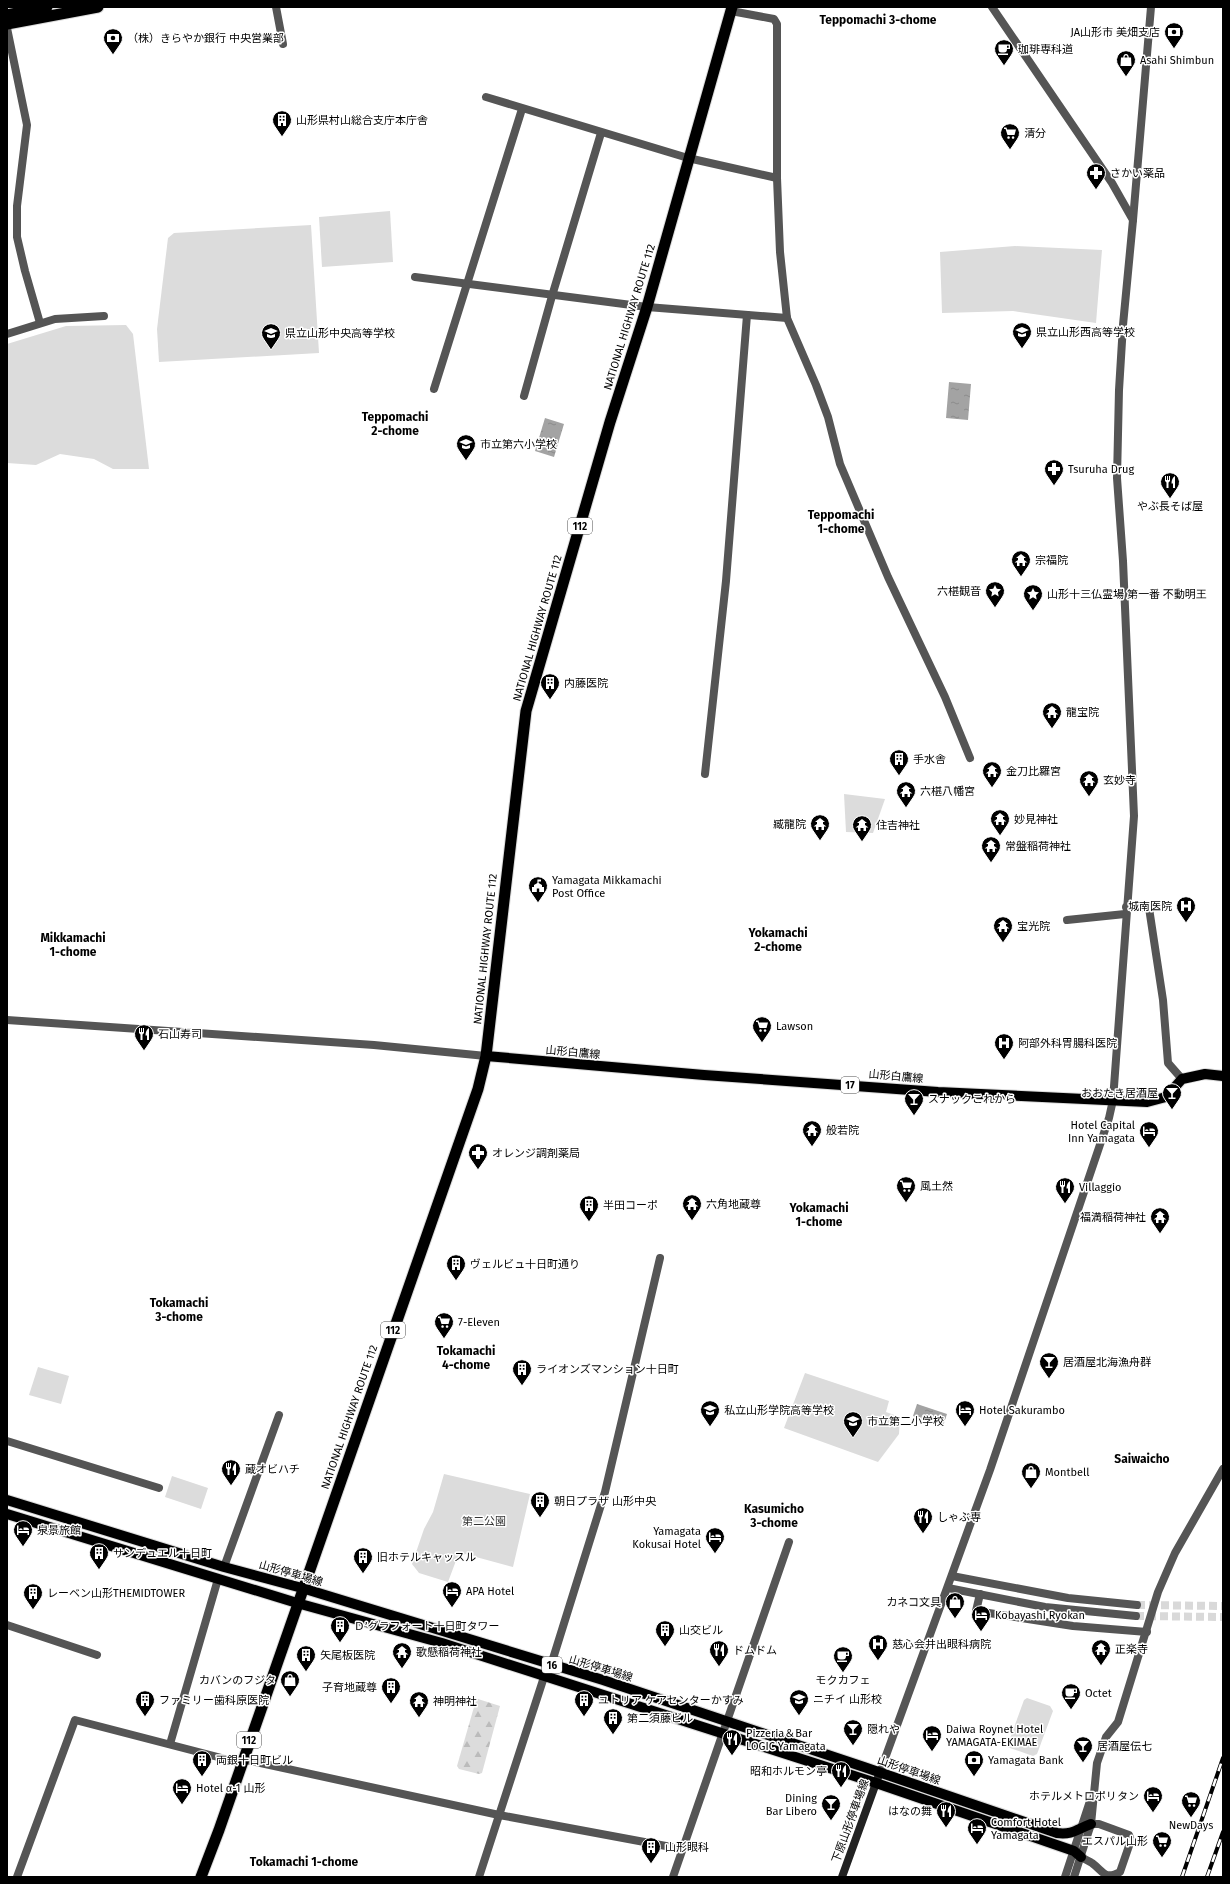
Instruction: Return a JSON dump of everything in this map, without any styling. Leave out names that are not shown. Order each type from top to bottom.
[{"type":"highway","points":[[7,15],[47,7]]},
{"type":"highway","points":[[7,24],[98,7]]},
{"type":"highway","name":"NATIONAL HIGHWAY ROUTE 112","points":[[201,1877],[219,1830],[302,1588],[475,1096],[486,1056],[526,711],[610,422],[647,307],[688,158],[732,9]]},
{"type":"main road","name":"山形白鷹線","points":[[486,1056],[704,1075],[938,1092],[1147,1102],[1160,1100],[1166,1097],[1182,1079]]},
{"type":"main road","points":[[1182,1079],[1205,1074],[1223,1076]]},
{"type":"main road","name":"山形停車場線","points":[[7,1500],[224,1567],[302,1588],[603,1680],[880,1772],[1057,1833],[1074,1833],[1086,1826]]},
{"type":"main road","name":"山形停車場線","points":[[7,1514],[297,1603],[412,1634],[876,1782],[1077,1854]]},
{"type":"main road","name":"下原山形停車場線","points":[[842,1877],[880,1772]]},
{"type":"street","points":[[276,7],[283,44]]},
{"type":"street","points":[[992,7],[1112,183],[1133,220]]},
{"type":"street","points":[[1000,7],[1002,23]]},
{"type":"street","points":[[880,1772],[990,1470],[1109,1118],[1113,1100],[1134,816],[1123,561],[1117,478],[1122,332],[1151,7]]},
{"type":"street","points":[[732,9],[774,19],[777,24],[777,178],[780,252],[787,318],[816,384],[828,417],[840,464],[888,577],[946,697],[970,758]]},
{"type":"street","points":[[7,28],[27,125],[17,206],[17,237],[40,323]]},
{"type":"street","points":[[486,98],[688,158],[777,178]]},
{"type":"street","points":[[434,389],[522,109]]},
{"type":"street","points":[[524,396],[552,296],[601,133]]},
{"type":"street","points":[[415,277],[468,283],[552,296],[647,307],[787,318]]},
{"type":"street","points":[[705,774],[726,581],[747,315]]},
{"type":"street","points":[[7,334],[55,319],[104,316]]},
{"type":"street","points":[[1067,920],[1126,910],[1149,908],[1163,1000],[1168,1063],[1182,1079]]},
{"type":"street","points":[[7,1020],[374,1045],[486,1056]]},
{"type":"street","points":[[551,1665],[605,1492],[660,1258]]},
{"type":"street","points":[[224,1567],[279,1415]]},
{"type":"street","points":[[7,1441],[159,1488]]},
{"type":"street","points":[[1065,1877],[1077,1854],[1086,1826],[1096,1781],[1097,1764],[1106,1737],[1118,1722],[1147,1632],[1158,1592],[1175,1553],[1223,1469]]},
{"type":"street","points":[[673,1877],[789,1542]]},
{"type":"street","points":[[952,1576],[1068,1598],[1137,1605]]},
{"type":"street","points":[[170,1744],[218,1579]]},
{"type":"street","points":[[948,1588],[1046,1607],[1136,1616]]},
{"type":"street","points":[[980,1594],[976,1611],[1073,1626],[1147,1632]]},
{"type":"street","points":[[7,1625],[97,1655]]},
{"type":"street","points":[[479,1877],[544,1677]]},
{"type":"street","points":[[17,1877],[75,1720],[242,1761],[498,1815],[682,1849]]},
{"type":"street","points":[[1077,1854],[1092,1862],[1105,1875],[1112,1876],[1120,1872],[1131,1840],[1129,1834],[1099,1824],[1086,1826]]},
{"type":"street","points":[[1074,1877],[1077,1854]]},
{"type":"green space","points":[[390,211],[393,262],[322,267],[319,217]]},
{"type":"green space","points":[[311,225],[319,353],[159,362],[157,329],[168,238],[174,233]]},
{"type":"green space","points":[[1015,246],[1102,250],[1096,323],[1013,311],[942,313],[940,252]]},
{"type":"green space","points":[[126,325],[133,334],[149,469],[113,469],[94,459],[60,454],[36,465],[7,463],[7,344],[66,326]]},
{"type":"green space","points":[[844,794],[885,799],[873,833],[846,832]]},
{"type":"green space","points":[[38,1367],[69,1376],[61,1404],[29,1395]]},
{"type":"green space","points":[[805,1373],[889,1401],[886,1412],[900,1417],[899,1434],[878,1462],[784,1428]]},
{"type":"green space","name":"第二公園","points":[[444,1474],[530,1494],[513,1567],[465,1554],[457,1558],[448,1582],[419,1573],[412,1564],[424,1529],[433,1512]]},
{"type":"green space","points":[[172,1476],[208,1488],[201,1509],[165,1497]]},
{"type":"green space","points":[[1027,1698],[1050,1706],[1053,1711],[1037,1754],[1033,1756],[1007,1747],[1024,1700]]},
{"type":"green space","points":[[478,1699],[500,1706],[482,1773],[479,1774],[459,1769],[457,1766],[476,1700]]},
{"type":"water","points":[[949,382],[971,384],[968,420],[946,418]]},
{"type":"water","points":[[545,418],[564,424],[554,457],[535,451]]},
{"type":"water","points":[[917,1404],[947,1414],[943,1426],[913,1416]]},
{"type":"tunnel","points":[[1137,1605],[1223,1606]]},
{"type":"tunnel","points":[[1136,1616],[1223,1617]]},
{"type":"railway","points":[[1182,1877],[1223,1758]]},
{"type":"railway","points":[[1207,1877],[1223,1832]]},
{"type":"place","name":"JA山形市 美畑支店","points":[[1174,49]]},
{"type":"place","name":"（株）きらやか銀行 中央営業部","points":[[113,55]]},
{"type":"place","name":"珈琲専科道","points":[[1004,66]]},
{"type":"place","name":"Asahi Shimbun","points":[[1126,77]]},
{"type":"place","name":"山形県村山総合支庁本庁舎","points":[[282,137]]},
{"type":"place","name":"清分","points":[[1010,150]]},
{"type":"place","name":"さかい薬品","points":[[1096,190]]},
{"type":"place","name":"県立山形西高等学校","points":[[1022,349]]},
{"type":"place","name":"県立山形中央高等学校","points":[[271,350]]},
{"type":"place","name":"市立第六小学校","points":[[466,461]]},
{"type":"place","name":"Tsuruha Drug","points":[[1054,486]]},
{"type":"place","name":"やぶ長そば屋","points":[[1170,499]]},
{"type":"place","name":"宗福院","points":[[1021,577]]},
{"type":"place","name":"六椹観音","points":[[995,608]]},
{"type":"place","name":"山形十三仏霊場 第一番 不動明王","points":[[1033,611]]},
{"type":"place","name":"内藤医院","points":[[550,700]]},
{"type":"place","name":"龍宝院","points":[[1052,729]]},
{"type":"place","name":"手水舎","points":[[899,776]]},
{"type":"place","name":"金刀比羅宮","points":[[992,788]]},
{"type":"place","name":"玄妙寺","points":[[1089,797]]},
{"type":"place","name":"六椹八幡宮","points":[[906,808]]},
{"type":"place","name":"妙見神社","points":[[1000,836]]},
{"type":"place","name":"臧龍院","points":[[820,841]]},
{"type":"place","name":"住吉神社","points":[[862,842]]},
{"type":"place","name":"常盤稲荷神社","points":[[991,863]]},
{"type":"place","name":"Yamagata Mikkamachi Post Office","points":[[538,903]]},
{"type":"place","name":"城南医院","points":[[1186,923]]},
{"type":"place","name":"宝光院","points":[[1003,943]]},
{"type":"place","name":"Lawson","points":[[762,1043]]},
{"type":"place","name":"石山寿司","points":[[144,1051]]},
{"type":"place","name":"阿部外科胃腸科医院","points":[[1004,1060]]},
{"type":"place","name":"おおたき居酒屋","points":[[1172,1110]]},
{"type":"place","name":"スナックこれから","points":[[914,1116]]},
{"type":"place","name":"般若院","points":[[812,1147]]},
{"type":"place","name":"Hotel Capital Inn Yamagata","points":[[1149,1148]]},
{"type":"place","name":"オレンジ調剤薬局","points":[[478,1170]]},
{"type":"place","name":"風土然","points":[[906,1203]]},
{"type":"place","name":"Villaggio","points":[[1065,1204]]},
{"type":"place","name":"六角地蔵尊","points":[[692,1221]]},
{"type":"place","name":"半田コーポ","points":[[589,1222]]},
{"type":"place","name":"福満稲荷神社","points":[[1160,1234]]},
{"type":"place","name":"ヴェルビュ十日町通り","points":[[456,1281]]},
{"type":"place","name":"7-Eleven","points":[[444,1339]]},
{"type":"place","name":"居酒屋北海漁舟群","points":[[1049,1379]]},
{"type":"place","name":"ライオンズマンション十日町","points":[[522,1386]]},
{"type":"place","name":"私立山形学院高等学校","points":[[710,1427]]},
{"type":"place","name":"Hotel Sakurambo","points":[[965,1427]]},
{"type":"place","name":"市立第二小学校","points":[[853,1438]]},
{"type":"place","name":"蔵オビハチ","points":[[231,1486]]},
{"type":"place","name":"Montbell","points":[[1031,1489]]},
{"type":"place","name":"朝日プラザ 山形中央","points":[[540,1518]]},
{"type":"place","name":"しゃぶ専","points":[[923,1534]]},
{"type":"place","name":"泉景旅館","points":[[23,1547]]},
{"type":"place","name":"Yamagata Kokusai Hotel","points":[[715,1554]]},
{"type":"place","name":"サンデュエル十日町","points":[[99,1570]]},
{"type":"place","name":"旧ホテルキャッスル","points":[[363,1574]]},
{"type":"place","name":"APA Hotel","points":[[452,1608]]},
{"type":"place","name":"レーベン山形THEMIDTOWER","points":[[33,1610]]},
{"type":"place","name":"カネコ文具","points":[[955,1619]]},
{"type":"place","name":"Kobayashi Ryokan","points":[[981,1632]]},
{"type":"place","name":"Ｄ’グラフォート十日町タワー","points":[[340,1643]]},
{"type":"place","name":"山交ビル","points":[[665,1647]]},
{"type":"place","name":"慈心会井出眼科病院","points":[[878,1661]]},
{"type":"place","name":"正楽寺","points":[[1101,1666]]},
{"type":"place","name":"ドムドム","points":[[719,1667]]},
{"type":"place","name":"歌懸稲荷神社","points":[[402,1669]]},
{"type":"place","name":"矢尾板医院","points":[[306,1672]]},
{"type":"place","name":"モクカフェ","points":[[843,1673]]},
{"type":"place","name":"カバンのフジタ","points":[[290,1697]]},
{"type":"place","name":"子育地蔵尊","points":[[391,1704]]},
{"type":"place","name":"Octet","points":[[1071,1710]]},
{"type":"place","name":"ニチイ 山形校","points":[[799,1716]]},
{"type":"place","name":"ファミリー歯科原医院","points":[[145,1717]]},
{"type":"place","name":"ユトリア ケアセンターかすみ","points":[[584,1717]]},
{"type":"place","name":"神明神社","points":[[419,1718]]},
{"type":"place","name":"第二須藤ビル","points":[[613,1735]]},
{"type":"place","name":"隠れや","points":[[853,1746]]},
{"type":"place","name":"Daiwa Roynet Hotel YAMAGATA-EKIMAE","points":[[932,1752]]},
{"type":"place","name":"Pizzeria＆Bar LOGIC Yamagata","points":[[732,1756]]},
{"type":"place","name":"居酒屋伝七","points":[[1083,1763]]},
{"type":"place","name":"両銀十日町ビル","points":[[202,1777]]},
{"type":"place","name":"Yamagata Bank","points":[[974,1777]]},
{"type":"place","name":"昭和ホルモン亭","points":[[841,1788]]},
{"type":"place","name":"Hotel α-1 山形","points":[[182,1805]]},
{"type":"place","name":"ホテルメトロポリタン","points":[[1153,1813]]},
{"type":"place","name":"NewDays","points":[[1191,1818]]},
{"type":"place","name":"Dining Bar Libero","points":[[831,1821]]},
{"type":"place","name":"はなの舞","points":[[946,1828]]},
{"type":"place","name":"Comfort Hotel Yamagata","points":[[977,1845]]},
{"type":"place","name":"エスパル山形","points":[[1162,1858]]},
{"type":"place","name":"山形眼科","points":[[651,1864]]},
{"type":"district","name":"Teppomachi 3-chome","points":[[878,20]]},
{"type":"district","name":"Teppomachi 2-chome","points":[[395,424]]},
{"type":"district","name":"Teppomachi 1-chome","points":[[841,522]]},
{"type":"district","name":"Yokamachi 2-chome","points":[[778,940]]},
{"type":"district","name":"Mikkamachi 1-chome","points":[[73,945]]},
{"type":"district","name":"Yokamachi 1-chome","points":[[819,1215]]},
{"type":"district","name":"Tokamachi 3-chome","points":[[179,1310]]},
{"type":"district","name":"Tokamachi 4-chome","points":[[466,1358]]},
{"type":"district","name":"Saiwaicho","points":[[1142,1459]]},
{"type":"district","name":"Kasumicho 3-chome","points":[[774,1516]]},
{"type":"district","name":"Tokamachi 1-chome","points":[[304,1862]]}]
